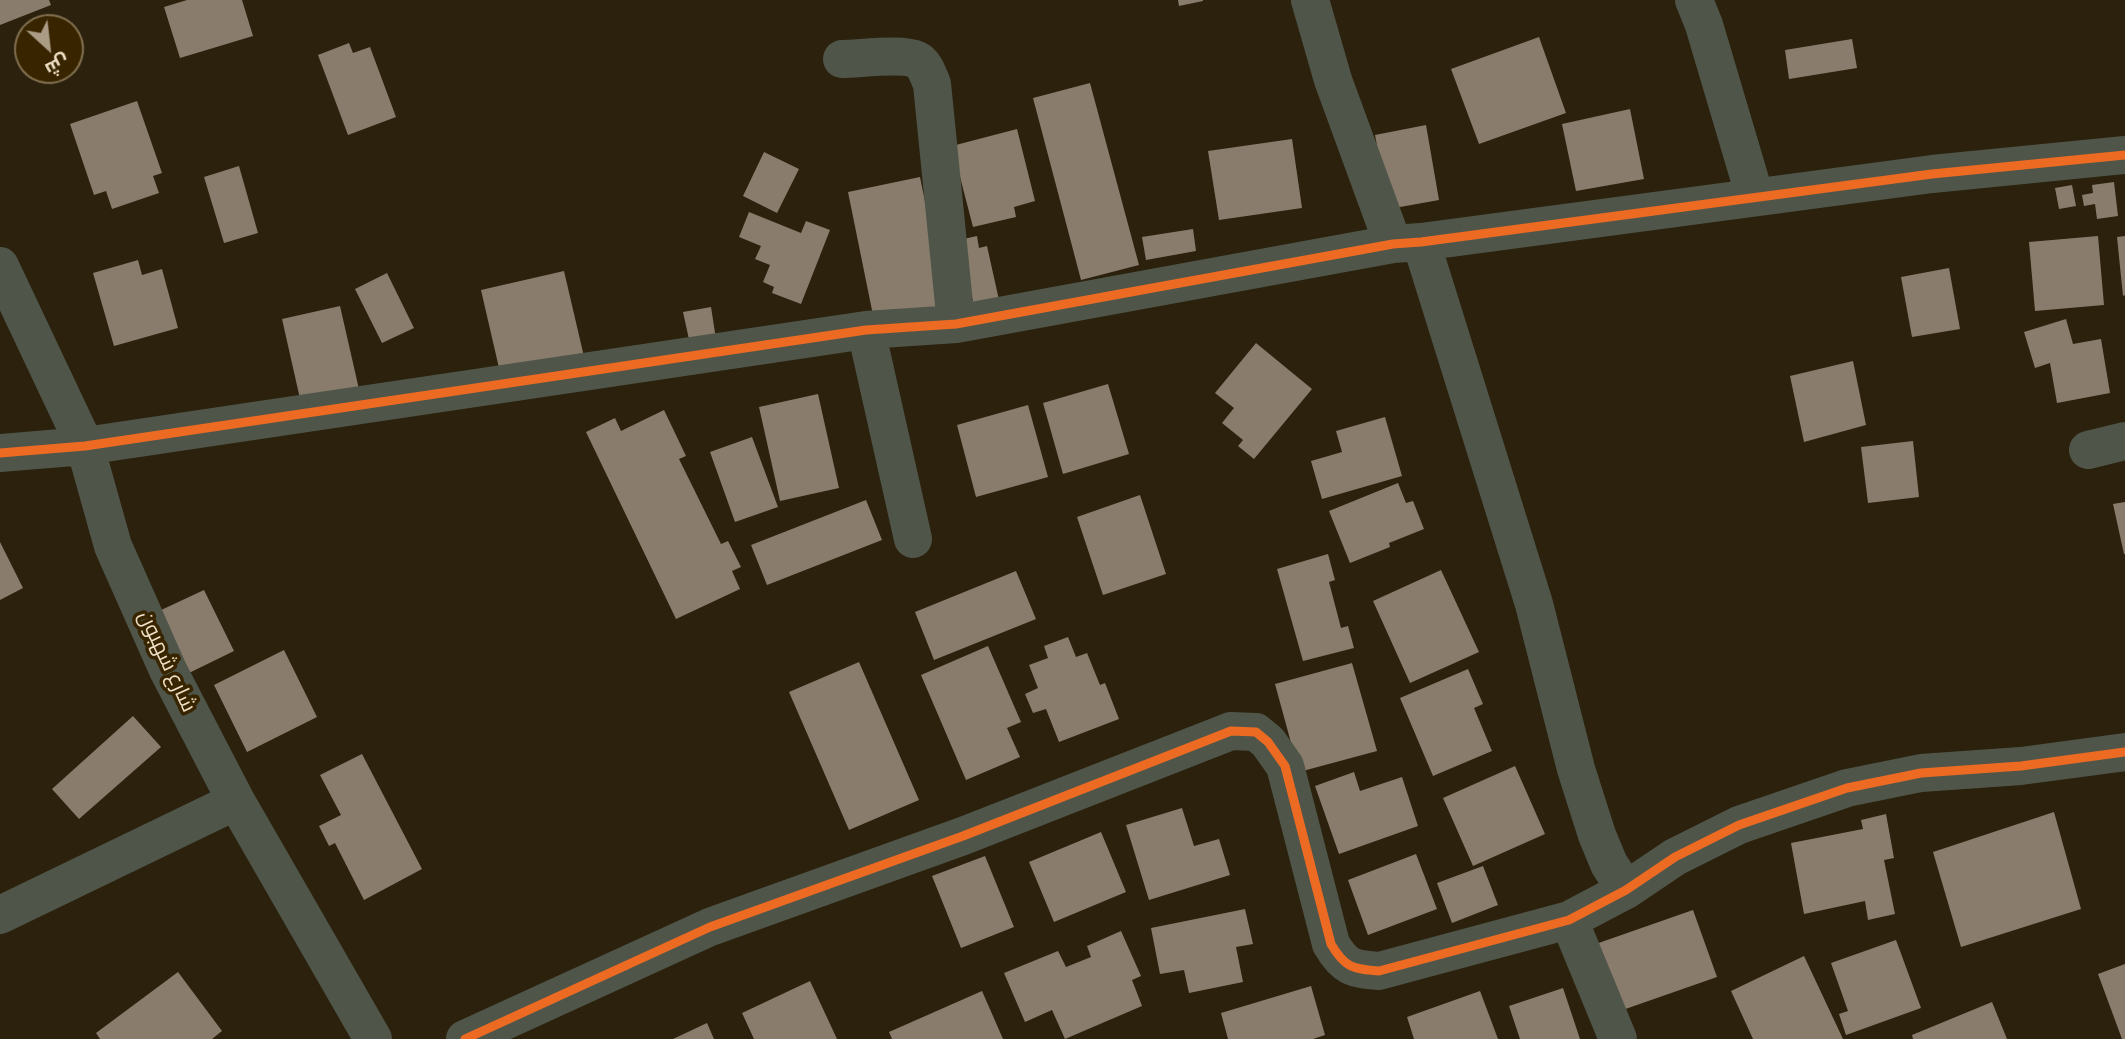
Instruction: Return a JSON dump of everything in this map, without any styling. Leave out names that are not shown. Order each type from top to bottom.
[{"type":"street","points":[[1310,0],[1333,80],[1407,243],[1534,604],[1576,769],[1593,822],[1609,864],[1626,890]]},
{"type":"street","points":[[1694,0],[1704,25],[1755,197]]},
{"type":"street","points":[[842,59],[904,57],[918,60],[926,69],[932,84],[956,324]]},
{"type":"street","points":[[0,453],[85,446],[866,330],[956,324],[1407,243],[1932,174],[2125,155]]},
{"type":"street","name":"شارع شهبون","points":[[0,266],[85,446],[113,545],[168,670],[236,801],[373,1039]]},
{"type":"street","points":[[866,330],[913,539]]},
{"type":"street","points":[[2088,450],[2125,441]]},
{"type":"street","points":[[465,1039],[710,927],[963,836],[1231,731],[1256,732],[1268,742],[1285,766],[1331,944],[1339,958],[1355,969],[1379,971],[1569,920],[1626,890],[1675,857],[1739,825],[1847,788],[1921,773],[2021,765],[2125,752]]},
{"type":"street","points":[[0,915],[236,801]]},
{"type":"street","points":[[1569,920],[1618,1039]]},
{"type":"building","points":[[0,0],[49,0],[51,5],[28,14],[14,14],[14,20],[0,25]]},
{"type":"building","points":[[187,0],[242,0],[253,36],[180,58],[164,7]]},
{"type":"building","points":[[1178,0],[1203,0],[1203,1],[1179,6]]},
{"type":"building","points":[[1539,37],[1566,113],[1479,144],[1451,69]]},
{"type":"building","points":[[1852,39],[1857,68],[1789,79],[1785,50]]},
{"type":"building","points":[[349,43],[353,53],[370,47],[396,117],[348,135],[318,55]]},
{"type":"building","points":[[1090,83],[1139,265],[1081,280],[1033,98]]},
{"type":"building","points":[[137,101],[162,173],[153,176],[159,193],[112,209],[106,191],[94,195],[70,124]]},
{"type":"building","points":[[1630,109],[1644,179],[1576,191],[1562,124]]},
{"type":"building","points":[[1426,125],[1439,200],[1389,209],[1375,135]]},
{"type":"building","points":[[1017,129],[1035,201],[1014,207],[1016,217],[973,227],[952,146]]},
{"type":"building","points":[[1292,139],[1302,208],[1219,220],[1208,151]]},
{"type":"building","points":[[764,152],[799,169],[777,213],[743,196]]},
{"type":"building","points":[[239,166],[258,233],[224,243],[204,177]]},
{"type":"building","points":[[920,177],[947,310],[875,325],[848,192]]},
{"type":"building","points":[[2114,182],[2118,216],[2097,219],[2095,204],[2084,206],[2082,195],[2093,193],[2092,185]]},
{"type":"building","points":[[2072,185],[2076,206],[2059,209],[2055,188]]},
{"type":"building","points":[[749,212],[801,233],[806,221],[830,230],[801,304],[772,293],[774,287],[763,282],[770,265],[755,259],[761,246],[739,237]]},
{"type":"building","points":[[1193,229],[1196,251],[1146,260],[1142,237]]},
{"type":"building","points":[[977,236],[979,248],[987,246],[1001,309],[976,315],[959,240]]},
{"type":"building","points":[[2098,236],[2104,305],[2035,311],[2029,242]]},
{"type":"building","points":[[2125,236],[2125,295],[2123,296],[2117,237]]},
{"type":"building","points":[[138,260],[142,275],[162,269],[178,328],[114,346],[93,273]]},
{"type":"building","points":[[1949,268],[1960,329],[1912,337],[1901,277]]},
{"type":"building","points":[[564,271],[585,361],[502,381],[481,290]]},
{"type":"building","points":[[387,273],[414,328],[382,343],[355,289]]},
{"type":"building","points":[[340,306],[361,398],[303,412],[282,319]]},
{"type":"building","points":[[711,307],[716,339],[690,344],[683,312]]},
{"type":"building","points":[[2066,319],[2073,344],[2101,339],[2110,393],[2057,403],[2050,363],[2035,368],[2024,332]]},
{"type":"building","points":[[1256,343],[1312,389],[1254,459],[1238,446],[1243,440],[1222,423],[1234,408],[1215,393]]},
{"type":"building","points":[[1853,361],[1866,425],[1804,442],[1790,376]]},
{"type":"building","points":[[1108,384],[1129,454],[1063,474],[1043,403]]},
{"type":"building","points":[[818,394],[839,488],[780,501],[759,407]]},
{"type":"building","points":[[1028,405],[1048,477],[976,497],[957,425]]},
{"type":"building","points":[[664,410],[686,456],[679,459],[721,544],[728,541],[741,567],[732,571],[740,589],[676,619],[586,432],[615,418],[621,431]]},
{"type":"building","points":[[1385,417],[1402,476],[1322,499],[1311,461],[1342,452],[1336,431]]},
{"type":"building","points":[[752,437],[778,507],[735,522],[710,452]]},
{"type":"building","points":[[1913,441],[1919,497],[1868,503],[1861,447]]},
{"type":"building","points":[[1398,483],[1406,503],[1413,501],[1424,529],[1389,543],[1390,547],[1350,563],[1329,511]]},
{"type":"building","points":[[1140,495],[1166,574],[1103,595],[1077,517]]},
{"type":"building","points":[[866,500],[882,540],[767,585],[751,545]]},
{"type":"building","points":[[2125,502],[2125,554],[2124,554],[2113,504]]},
{"type":"building","points":[[0,542],[23,588],[0,600]]},
{"type":"building","points":[[1328,554],[1335,580],[1329,582],[1341,628],[1348,626],[1354,648],[1303,661],[1277,569]]},
{"type":"building","points":[[1441,570],[1479,652],[1410,683],[1373,601]]},
{"type":"building","points":[[1016,571],[1036,619],[934,660],[915,612]]},
{"type":"building","points":[[204,590],[234,651],[189,673],[159,611]]},
{"type":"building","points":[[1068,637],[1076,657],[1087,653],[1100,685],[1105,683],[1119,719],[1059,742],[1046,709],[1033,713],[1025,694],[1038,688],[1029,665],[1048,658],[1044,646]]},
{"type":"building","points":[[988,646],[1021,722],[1007,728],[1020,757],[966,780],[921,675]]},
{"type":"building","points":[[284,650],[317,717],[247,752],[214,685]]},
{"type":"building","points":[[859,662],[919,800],[849,830],[789,692]]},
{"type":"building","points":[[1352,663],[1377,751],[1299,772],[1275,684]]},
{"type":"building","points":[[1468,669],[1483,704],[1474,708],[1492,751],[1433,776],[1400,698]]},
{"type":"building","points":[[133,716],[161,747],[79,819],[52,789]]},
{"type":"building","points":[[362,754],[422,869],[364,900],[335,843],[329,846],[319,826],[341,815],[320,775]]},
{"type":"building","points":[[1515,766],[1545,834],[1473,866],[1443,798]]},
{"type":"building","points":[[1354,772],[1360,791],[1402,777],[1418,826],[1339,854],[1315,786]]},
{"type":"building","points":[[1182,808],[1194,846],[1219,839],[1230,875],[1149,900],[1126,825]]},
{"type":"building","points":[[2054,812],[2081,909],[1961,947],[1933,852]]},
{"type":"building","points":[[1886,814],[1894,858],[1884,860],[1895,914],[1868,920],[1865,901],[1804,914],[1791,843],[1863,829],[1861,820]]},
{"type":"building","points":[[1101,832],[1126,892],[1054,922],[1029,862]]},
{"type":"building","points":[[1416,854],[1437,909],[1368,935],[1348,880]]},
{"type":"building","points":[[985,856],[1014,927],[961,948],[932,876]]},
{"type":"building","points":[[1483,866],[1498,905],[1452,923],[1437,883]]},
{"type":"building","points":[[1245,909],[1253,944],[1236,947],[1243,982],[1189,993],[1184,970],[1160,974],[1151,928]]},
{"type":"building","points":[[1693,910],[1717,977],[1614,1013],[1590,946]]},
{"type":"building","points":[[1121,931],[1141,976],[1132,980],[1142,1006],[1065,1039],[1052,1010],[1025,1022],[1004,973],[1058,951],[1066,967],[1091,957],[1087,946]]},
{"type":"building","points":[[1896,940],[1921,1008],[1846,1035],[1839,1014],[1848,1011],[1831,963]]},
{"type":"building","points":[[1804,956],[1843,1039],[1753,1039],[1731,991]]},
{"type":"building","points":[[2125,964],[2125,1039],[2122,1039],[2098,974]]},
{"type":"building","points":[[178,972],[222,1031],[212,1039],[100,1039],[96,1033]]},
{"type":"building","points":[[810,981],[837,1039],[754,1039],[742,1013]]},
{"type":"building","points":[[1311,986],[1325,1035],[1313,1039],[1228,1039],[1221,1013]]},
{"type":"building","points":[[1563,988],[1580,1039],[1520,1039],[1509,1006]]},
{"type":"building","points":[[982,991],[1003,1039],[892,1039],[889,1032]]},
{"type":"building","points":[[1480,991],[1498,1039],[1414,1039],[1407,1017]]},
{"type":"building","points":[[1992,1002],[2007,1039],[1913,1039],[1912,1035]]},
{"type":"building","points":[[707,1023],[714,1039],[673,1039]]},
{"type":"cycle path","points":[[0,453],[85,446],[866,330],[956,324],[1393,244],[1932,174],[2125,155]]},
{"type":"cycle path","points":[[465,1039],[710,927],[963,836],[1231,731],[1256,732],[1268,742],[1285,766],[1331,944],[1350,966],[1379,971],[1569,920],[1626,890],[1675,857],[1739,825],[1847,788],[1921,773],[2021,766],[2125,752]]}]
